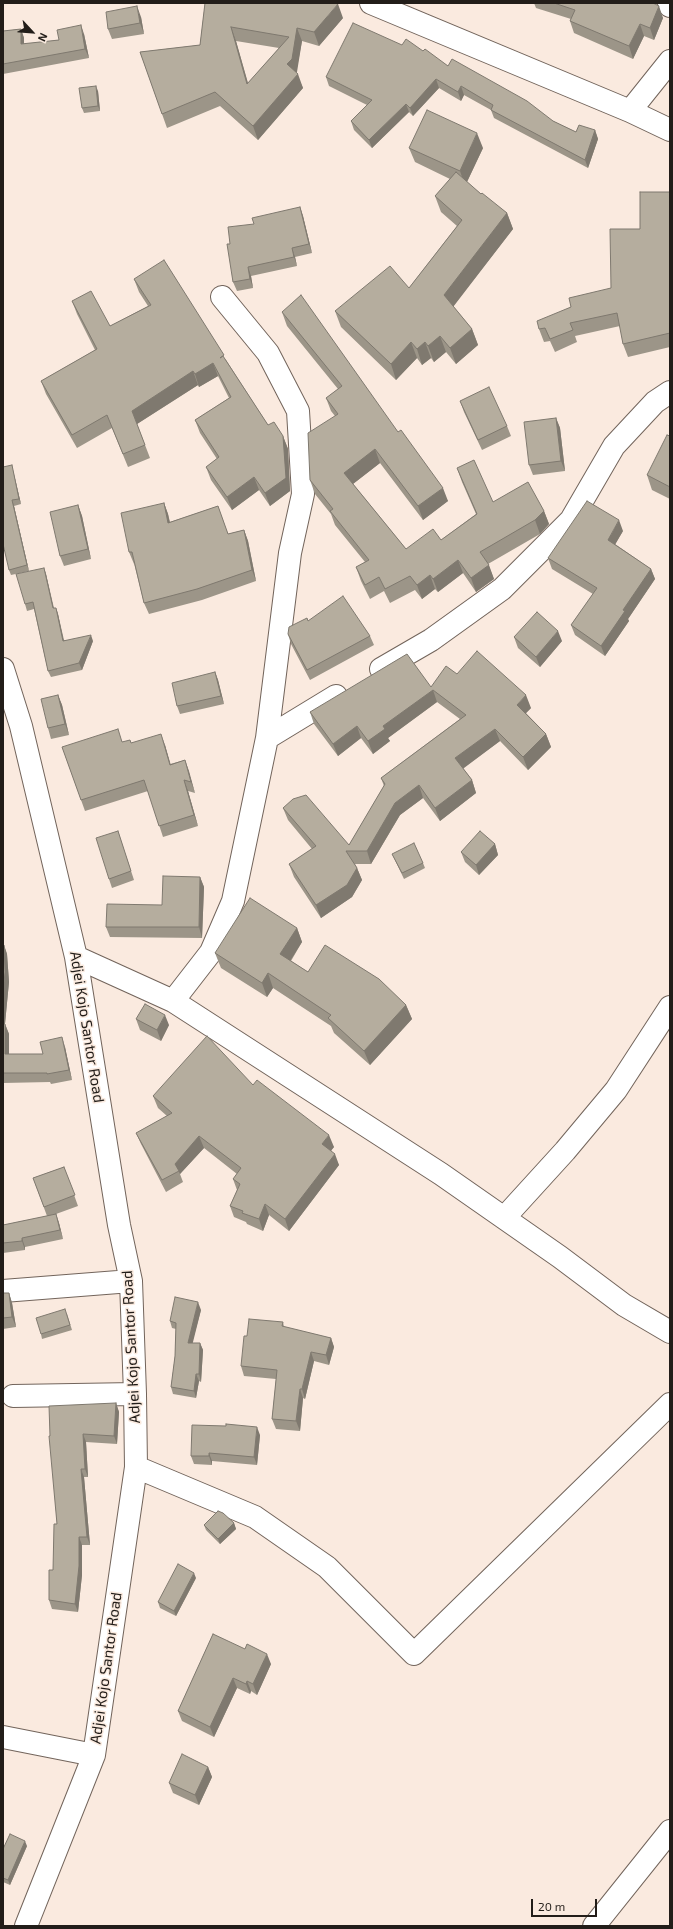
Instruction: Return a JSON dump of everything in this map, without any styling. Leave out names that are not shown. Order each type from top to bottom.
[{"type":"street","points":[[371,3],[630,111],[670,130]]},
{"type":"street","points":[[630,111],[670,61]]},
{"type":"street","points":[[173,1001],[211,952],[233,901],[267,738],[290,553],[303,494],[298,411],[268,353],[222,297]]},
{"type":"street","points":[[267,738],[431,640],[502,590],[571,520],[614,446],[655,402],[670,392]]},
{"type":"street","name":"Adjei Kojo Santor Road","points":[[3,669],[21,726],[76,957],[119,1224],[131,1282],[135,1394],[136,1467],[94,1755],[26,1926]]},
{"type":"street","points":[[76,957],[173,1001],[441,1174],[560,1257],[624,1305],[670,1332]]},
{"type":"street","points":[[504,1218],[565,1151],[616,1090],[670,1007]]},
{"type":"street","points":[[3,1291],[131,1282]]},
{"type":"street","points":[[12,1396],[135,1394]]},
{"type":"street","points":[[136,1467],[255,1517],[327,1567],[414,1654],[670,1404]]},
{"type":"street","points":[[3,1737],[94,1755]]},
{"type":"street","points":[[594,1926],[670,1831]]},
{"type":"building","points":[[205,3],[338,4],[314,32],[297,28],[292,59],[287,64],[298,74],[253,126],[215,92],[162,114],[140,52],[200,45]],"holes":[[[231,27],[289,37],[247,84]]]},
{"type":"building","points":[[554,3],[653,3],[659,6],[650,28],[640,24],[629,46],[570,21],[575,10]]},
{"type":"building","points":[[137,6],[140,23],[108,29],[106,12]]},
{"type":"building","points":[[353,23],[402,45],[406,39],[423,51],[425,49],[448,66],[452,59],[527,101],[553,121],[576,132],[579,125],[595,130],[585,160],[491,110],[493,105],[461,86],[458,92],[436,79],[410,108],[406,104],[369,140],[351,121],[372,100],[326,77]]},
{"type":"building","points":[[81,25],[85,49],[3,64],[3,31],[21,29],[21,44],[59,40],[57,30]]},
{"type":"building","points":[[96,86],[98,106],[82,108],[79,88]]},
{"type":"building","points":[[427,110],[477,133],[460,171],[409,148]]},
{"type":"building","points":[[456,172],[481,194],[482,193],[507,213],[444,295],[472,329],[450,348],[440,336],[428,346],[425,342],[417,349],[411,342],[391,364],[335,311],[390,266],[409,288],[462,220],[435,196]]},
{"type":"building","points":[[640,192],[670,192],[670,333],[623,344],[617,313],[570,323],[573,330],[550,339],[545,328],[539,329],[537,321],[571,307],[569,298],[611,288],[610,229],[640,229]]},
{"type":"building","points":[[300,207],[309,244],[292,248],[294,257],[248,267],[250,279],[233,282],[227,244],[230,244],[228,227],[254,224],[252,218]]},
{"type":"building","points":[[164,260],[224,355],[220,358],[223,356],[268,425],[274,422],[283,436],[286,478],[265,493],[254,477],[227,497],[206,467],[219,457],[195,420],[231,397],[213,363],[195,374],[193,371],[132,411],[145,445],[123,454],[107,415],[72,435],[41,381],[97,349],[72,301],[91,291],[110,326],[151,305],[134,279]]},
{"type":"building","points":[[301,295],[398,432],[401,430],[443,488],[418,506],[375,449],[344,473],[406,549],[433,529],[441,540],[477,514],[457,468],[474,460],[493,502],[528,482],[544,511],[535,520],[480,552],[489,565],[471,578],[458,560],[433,579],[430,575],[417,585],[410,576],[385,589],[379,577],[365,585],[356,567],[369,560],[330,511],[333,509],[310,480],[308,433],[338,414],[326,398],[342,386],[282,312]]},
{"type":"building","points":[[489,387],[507,426],[478,440],[460,401]]},
{"type":"building","points":[[556,418],[561,461],[529,465],[524,422]]},
{"type":"building","points":[[667,435],[670,436],[670,487],[647,475]]},
{"type":"building","points":[[12,465],[19,499],[12,500],[27,565],[9,570],[3,544],[3,467]]},
{"type":"building","points":[[587,501],[619,520],[608,540],[651,569],[601,646],[571,625],[597,588],[548,558]]},
{"type":"building","points":[[164,503],[168,523],[218,506],[228,534],[244,530],[252,570],[197,589],[144,603],[132,552],[129,552],[121,513]]},
{"type":"building","points":[[78,505],[88,549],[60,556],[50,512]]},
{"type":"building","points":[[44,568],[53,608],[56,608],[63,641],[91,635],[79,663],[48,671],[33,602],[25,604],[16,574]]},
{"type":"building","points":[[343,596],[370,636],[307,670],[288,634],[289,627],[307,618],[308,621]]},
{"type":"building","points":[[537,612],[558,631],[536,657],[514,637]]},
{"type":"building","points":[[477,651],[526,695],[517,705],[546,734],[523,757],[495,729],[455,758],[472,780],[435,808],[419,785],[395,803],[367,851],[346,851],[357,868],[347,885],[316,905],[289,864],[316,846],[283,808],[293,799],[306,795],[349,845],[385,784],[381,778],[466,715],[433,690],[383,726],[385,729],[368,741],[357,726],[333,744],[310,712],[407,654],[431,687],[446,666],[457,674]]},
{"type":"building","points":[[215,672],[221,696],[177,706],[172,683]]},
{"type":"building","points":[[58,695],[65,724],[48,728],[41,699]]},
{"type":"building","points":[[118,729],[122,742],[130,740],[131,743],[161,734],[170,765],[185,760],[191,782],[184,780],[194,815],[159,826],[144,780],[81,800],[62,747]]},
{"type":"building","points":[[118,831],[131,871],[109,879],[96,838]]},
{"type":"building","points":[[480,831],[495,844],[476,865],[461,852]]},
{"type":"building","points":[[414,843],[423,863],[402,873],[392,854]]},
{"type":"building","points":[[163,876],[200,877],[199,927],[106,927],[107,904],[162,905]]},
{"type":"building","points":[[250,898],[297,928],[280,954],[308,972],[325,945],[379,979],[406,1005],[364,1051],[328,1018],[331,1015],[268,973],[262,983],[215,953]]},
{"type":"building","points":[[3,945],[5,972],[3,994]]},
{"type":"building","points":[[145,1004],[165,1015],[157,1030],[136,1019]]},
{"type":"building","points":[[3,1024],[5,1024],[5,1054],[43,1054],[40,1042],[62,1037],[69,1070],[47,1074],[3,1073]]},
{"type":"building","points":[[207,1036],[253,1085],[257,1080],[329,1135],[322,1144],[335,1154],[285,1219],[265,1204],[259,1219],[242,1213],[243,1211],[230,1206],[240,1184],[233,1179],[241,1168],[199,1136],[175,1164],[179,1171],[162,1180],[136,1133],[172,1113],[153,1096]]},
{"type":"building","points":[[64,1167],[75,1195],[44,1207],[33,1178]]},
{"type":"building","points":[[56,1214],[60,1230],[22,1238],[22,1241],[3,1243],[3,1225]]},
{"type":"building","points":[[3,1293],[9,1293],[12,1317],[3,1318]]},
{"type":"building","points":[[175,1297],[198,1302],[188,1343],[200,1343],[199,1374],[196,1374],[194,1391],[171,1387],[175,1356],[176,1323],[170,1321]]},
{"type":"building","points":[[65,1309],[70,1325],[41,1334],[36,1318]]},
{"type":"building","points":[[249,1319],[283,1322],[282,1326],[331,1338],[326,1355],[311,1352],[302,1389],[300,1389],[296,1421],[272,1419],[277,1370],[241,1366],[244,1336],[247,1336]]},
{"type":"building","points":[[116,1403],[114,1436],[83,1434],[85,1469],[81,1469],[87,1537],[79,1537],[79,1566],[75,1604],[49,1600],[49,1570],[53,1570],[54,1524],[57,1524],[49,1436],[49,1406]]},
{"type":"building","points":[[226,1424],[257,1427],[254,1457],[209,1453],[209,1456],[191,1456],[192,1425],[226,1426]]},
{"type":"building","points":[[218,1511],[223,1513],[234,1523],[218,1539],[204,1525]]},
{"type":"building","points":[[178,1564],[194,1573],[174,1611],[158,1602]]},
{"type":"building","points":[[213,1634],[245,1649],[247,1644],[267,1654],[253,1684],[247,1681],[246,1684],[233,1678],[210,1727],[178,1711]]},
{"type":"building","points":[[182,1754],[208,1767],[195,1795],[169,1783]]},
{"type":"building","points":[[10,1834],[25,1841],[8,1880],[3,1878],[3,1849]]}]
